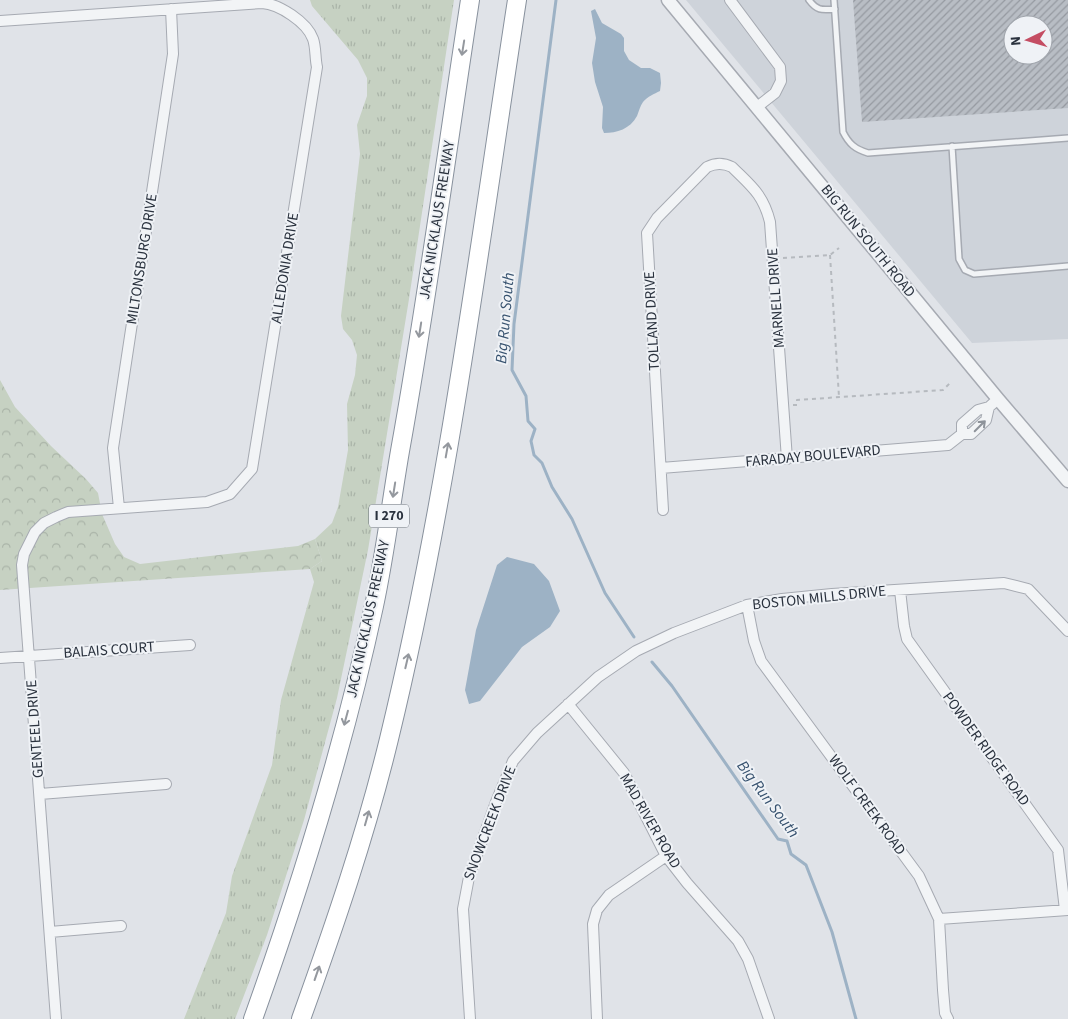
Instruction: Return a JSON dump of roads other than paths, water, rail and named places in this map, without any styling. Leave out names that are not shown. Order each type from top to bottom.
[{"type":"highway","name":"JACK NICKLAUS FREEWAY","points":[[253,1019],[281,939],[323,803],[354,691],[374,605],[406,422],[470,0]]},
{"type":"highway","points":[[301,1019],[330,939],[363,831],[388,742],[408,655],[432,538],[452,418],[517,0]]},
{"type":"street","name":"BIG RUN SOUTH ROAD","points":[[668,0],[757,106],[994,403],[1068,481]]},
{"type":"street","points":[[730,0],[780,67],[781,81],[775,93],[757,106]]},
{"type":"street","name":"ALLEDONIA DRIVE","points":[[0,21],[262,3],[272,4],[298,19],[313,38],[316,67],[252,469]]},
{"type":"street","name":"MILTONSBURG DRIVE","points":[[119,508],[113,448],[174,54],[172,10]]},
{"type":"street","name":"MARNELL DRIVE","points":[[718,164],[726,164],[732,167],[760,195],[770,222],[787,459]]},
{"type":"street","name":"TOLLAND DRIVE","points":[[663,510],[648,232],[657,218],[707,167],[718,164]]},
{"type":"street","name":"FARADAY BOULEVARD","points":[[661,468],[948,445],[962,434],[971,434],[986,420],[994,403]]},
{"type":"street","name":"GENTEEL DRIVE","points":[[56,1019],[22,565],[24,554],[35,532],[44,523],[68,512],[207,502],[230,494],[252,469]]},
{"type":"street","name":"BOSTON MILLS DRIVE","points":[[636,652],[674,633],[747,605],[832,594],[1012,583],[1033,593],[1068,631]]},
{"type":"street","name":"POWDER RIDGE ROAD","points":[[900,590],[904,626],[908,639],[1058,850],[1067,910]]},
{"type":"street","name":"WOLF CREEK ROAD","points":[[747,605],[754,641],[761,661],[919,876],[939,919],[945,1013],[948,1019]]},
{"type":"street","name":"BALAIS COURT","points":[[0,658],[190,645]]},
{"type":"street","name":"SNOWCREEK DRIVE","points":[[470,1019],[463,910],[469,877],[513,761],[537,733],[598,677],[636,652]]},
{"type":"street","name":"MAD RIVER ROAD","points":[[568,704],[624,773],[666,856],[738,941],[748,960],[769,1019]]},
{"type":"street","points":[[40,794],[166,784]]},
{"type":"street","points":[[597,1019],[593,924],[597,910],[609,895],[666,856]]},
{"type":"street","points":[[939,919],[1067,910]]},
{"type":"street","points":[[50,932],[121,926]]},
{"type":"lane","points":[[809,0],[814,7],[823,10],[835,9]]},
{"type":"lane","points":[[834,0],[843,132],[848,142],[856,149],[868,153],[1068,138]]},
{"type":"lane","points":[[952,146],[959,259],[965,270],[974,274],[1068,266]]},
{"type":"water","points":[[595,9],[602,23],[621,34],[624,38],[624,51],[629,60],[641,68],[650,68],[660,73],[660,91],[643,102],[631,124],[614,132],[604,133],[602,128],[603,107],[595,82],[592,63],[596,38],[591,11]]},
{"type":"water","points":[[507,557],[534,564],[549,581],[560,611],[550,627],[522,647],[480,701],[469,704],[465,690],[476,630],[497,565]]},
{"type":"waterway","name":"Big Run South","points":[[556,0],[514,324],[512,370],[526,396],[528,421],[535,429],[531,441],[534,455],[542,463],[552,487],[572,519],[605,593],[634,637]]},
{"type":"waterway","name":"Big Run South","points":[[652,662],[672,686],[778,839],[787,841],[791,854],[806,865],[832,932],[856,1019]]}]
